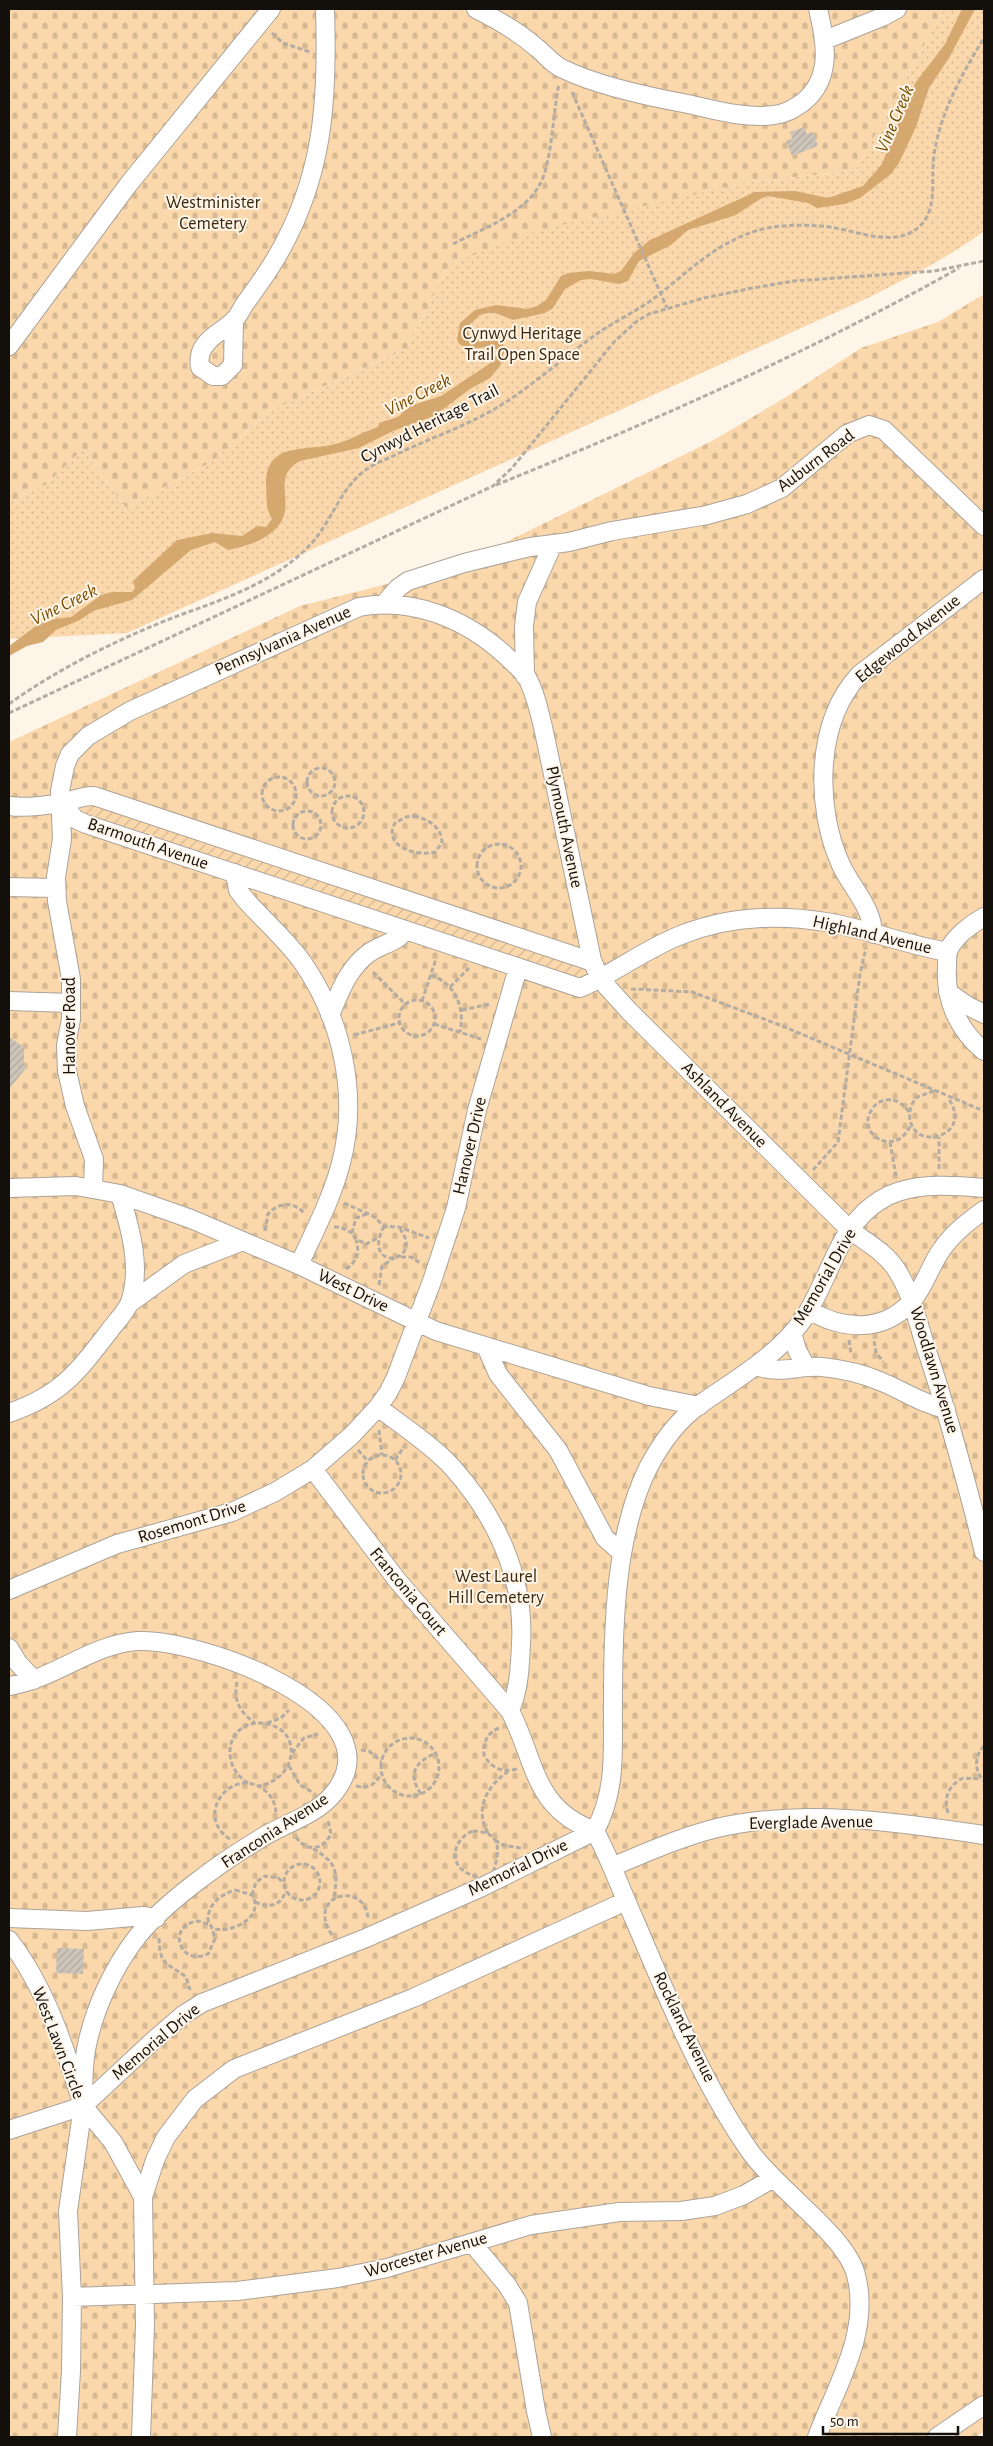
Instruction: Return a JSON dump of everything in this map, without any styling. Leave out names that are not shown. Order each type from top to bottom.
[{"type":"lane","points":[[234,321],[276,257],[288,235],[314,169],[324,114],[327,51],[325,9]]},
{"type":"lane","points":[[476,9],[522,36],[562,69],[622,88],[680,103],[748,115],[775,115],[797,106],[816,89],[824,67],[825,40],[818,9]]},
{"type":"lane","points":[[825,40],[882,18],[896,9]]},
{"type":"lane","points":[[9,346],[128,186],[266,15]]},
{"type":"lane","name":"Auburn Road","points":[[553,544],[612,531],[707,515],[747,504],[782,488],[847,434],[868,425],[884,430],[984,526]]},
{"type":"lane","points":[[385,603],[398,588],[433,572],[501,553],[553,544]]},
{"type":"lane","name":"Plymouth Avenue","points":[[553,544],[527,602],[524,626],[525,676],[543,728],[593,962],[603,984]]},
{"type":"lane","name":"Edgewood Avenue","points":[[871,933],[871,918],[840,863],[828,819],[824,770],[832,721],[845,693],[859,676],[984,578]]},
{"type":"lane","name":"Plymouth Avenue","points":[[385,603],[426,609],[465,625],[499,650],[525,676]]},
{"type":"lane","name":"Pennsylvania Avenue","points":[[62,803],[62,778],[70,754],[88,736],[152,700],[346,612],[359,607],[385,603]]},
{"type":"lane","name":"Barmouth Avenue","points":[[593,962],[94,796],[72,798],[62,803],[76,819],[86,824],[235,874],[580,988],[603,984]]},
{"type":"lane","points":[[9,806],[23,807],[62,803]]},
{"type":"lane","name":"Hanover Road","points":[[62,803],[62,839],[56,867],[56,888],[70,968],[72,1003],[66,1045],[67,1071],[75,1106],[94,1159],[93,1188]]},
{"type":"lane","points":[[235,874],[238,890],[302,962],[321,994],[339,1040],[347,1089],[347,1128],[341,1164],[329,1198],[299,1265]]},
{"type":"lane","points":[[9,887],[56,888]]},
{"type":"lane","points":[[984,917],[964,931],[948,952],[948,992],[956,1017],[965,1032],[984,1051]]},
{"type":"lane","name":"Highland Avenue","points":[[603,984],[664,942],[726,922],[776,918],[826,922],[948,952]]},
{"type":"lane","points":[[330,1015],[346,980],[360,960],[370,952],[398,938],[405,930]]},
{"type":"lane","name":"Hanover Drive","points":[[416,1323],[445,1244],[463,1181],[477,1110],[518,968]]},
{"type":"lane","name":"Ashland Avenue","points":[[603,984],[850,1230],[888,1259],[896,1270],[911,1302]]},
{"type":"lane","points":[[948,992],[968,1006],[984,1014]]},
{"type":"lane","points":[[9,1001],[72,1003]]},
{"type":"lane","name":"West Drive","points":[[9,1188],[34,1185],[93,1188],[120,1194],[169,1210],[281,1257],[385,1306],[416,1323],[487,1349],[649,1396],[699,1406]]},
{"type":"lane","name":"Memorial Drive","points":[[83,2106],[183,2015],[202,2003],[366,1938],[491,1882],[594,1831],[604,1810],[613,1779],[613,1679],[622,1553],[634,1504],[648,1469],[666,1440],[699,1406],[758,1366],[792,1334],[809,1310],[850,1230],[876,1202],[899,1191],[938,1185],[984,1188]]},
{"type":"lane","points":[[120,1194],[132,1237],[134,1255],[134,1278],[130,1303]]},
{"type":"lane","name":"Woodlawn Avenue","points":[[984,1210],[963,1226],[942,1249],[911,1302],[946,1408],[971,1494],[984,1552]]},
{"type":"lane","points":[[9,1413],[40,1400],[70,1380],[130,1303],[184,1264],[243,1241]]},
{"type":"lane","points":[[809,1310],[829,1320],[848,1325],[871,1325],[885,1320],[911,1302]]},
{"type":"lane","name":"Rosemont Drive","points":[[9,1590],[117,1544],[232,1512],[275,1492],[312,1469],[352,1435],[378,1407],[396,1377],[416,1323]]},
{"type":"lane","points":[[792,1334],[797,1350],[806,1367]]},
{"type":"lane","points":[[487,1349],[498,1374],[558,1450],[605,1538],[622,1553]]},
{"type":"lane","points":[[758,1366],[776,1371],[806,1367],[830,1368],[851,1372],[881,1381],[925,1404],[946,1408]]},
{"type":"lane","points":[[378,1407],[420,1439],[452,1468],[484,1509],[506,1550],[519,1591],[522,1610],[518,1683],[513,1718]]},
{"type":"lane","name":"Franconia Court","points":[[312,1469],[392,1573],[513,1718],[530,1764],[548,1799],[567,1818],[594,1831]]},
{"type":"lane","points":[[9,1686],[34,1680],[100,1649],[139,1641],[183,1646],[244,1665],[298,1695],[332,1720],[345,1746]]},
{"type":"lane","points":[[9,1648],[18,1663],[34,1680]]},
{"type":"lane","name":"Franconia Avenue","points":[[83,2106],[86,2050],[102,2001],[125,1955],[138,1936],[159,1915],[246,1847],[274,1829],[318,1809],[334,1794],[343,1778],[345,1746]]},
{"type":"lane","name":"Everglade Avenue","points":[[614,1866],[692,1835],[717,1828],[767,1821],[866,1821],[984,1835]]},
{"type":"lane","points":[[594,1831],[614,1866]]},
{"type":"lane","name":"Rockland Avenue","points":[[614,1866],[626,1901],[667,1995],[709,2081],[746,2144],[772,2179],[846,2252],[856,2276],[859,2309],[855,2343],[817,2437]]},
{"type":"lane","points":[[141,2437],[145,2373],[143,2197],[154,2160],[178,2118],[214,2082],[234,2069],[413,1998],[626,1901]]},
{"type":"lane","points":[[9,1918],[87,1921],[159,1915]]},
{"type":"lane","name":"West Lawn Circle","points":[[9,1940],[24,1959],[48,2007],[83,2106],[9,2130]]},
{"type":"lane","points":[[83,2106],[113,2142],[143,2197]]},
{"type":"lane","points":[[67,2437],[71,2371],[72,2297],[68,2211],[83,2106]]},
{"type":"lane","name":"Worcester Avenue","points":[[72,2297],[237,2291],[364,2274],[514,2229],[619,2212],[681,2210],[715,2206],[744,2195],[772,2179]]},
{"type":"lane","points":[[472,2243],[507,2285],[518,2303],[542,2437]]},
{"type":"lane","points":[[937,2437],[984,2405]]},
{"type":"path","points":[[266,15],[283,43],[305,52],[327,51]]},
{"type":"path","name":"Cynwyd Heritage Trail","points":[[9,704],[106,647],[234,595],[272,575],[300,555],[312,543],[342,497],[362,472],[418,443],[476,419],[506,402],[602,331],[660,294],[688,270],[724,244],[743,235],[782,225],[846,228],[889,238],[898,238],[915,230],[922,224],[931,208],[933,165],[943,122],[952,100],[984,38]]},
{"type":"path","points":[[562,69],[667,308]]},
{"type":"path","points":[[453,244],[517,208],[540,185],[545,170],[562,69]]},
{"type":"path","points":[[494,486],[512,468],[625,330],[643,317],[704,298],[794,282],[905,274],[984,261]]},
{"type":"path","points":[[9,713],[494,486],[628,430],[844,330],[962,266]]},
{"type":"path","points":[[324,769],[334,778],[334,787],[328,794],[320,796],[312,792],[307,780],[312,772],[324,769]]},
{"type":"path","points":[[276,776],[288,778],[295,787],[295,799],[289,808],[278,811],[272,810],[263,802],[261,797],[263,786],[276,776]]},
{"type":"path","points":[[346,797],[357,799],[363,807],[364,817],[358,826],[343,827],[333,816],[334,805],[346,797]]},
{"type":"path","points":[[310,812],[320,820],[320,829],[314,836],[301,837],[294,831],[293,822],[297,815],[310,812]]},
{"type":"path","points":[[406,817],[422,818],[436,826],[440,832],[442,843],[439,848],[430,853],[412,852],[397,843],[392,833],[392,827],[400,819],[406,817]]},
{"type":"path","points":[[505,844],[516,853],[521,866],[519,874],[510,885],[496,888],[483,882],[476,868],[477,861],[484,849],[490,845],[505,844]]},
{"type":"path","points":[[801,1182],[838,1142],[860,974],[871,933]]},
{"type":"path","points":[[422,1001],[441,942]]},
{"type":"path","points":[[450,987],[482,956]]},
{"type":"path","points":[[360,960],[405,1004]]},
{"type":"path","points":[[431,975],[450,987],[462,1010],[460,1032]]},
{"type":"path","points":[[603,984],[692,992],[780,1025],[984,1111]]},
{"type":"path","points":[[462,1010],[508,1000]]},
{"type":"path","points":[[410,1001],[422,1001],[434,1013],[434,1024],[426,1033],[416,1036],[406,1032],[399,1023],[399,1013],[405,1004],[410,1001]]},
{"type":"path","points":[[339,1040],[399,1023]]},
{"type":"path","points":[[434,1024],[495,1044]]},
{"type":"path","points":[[909,1112],[917,1097],[934,1091]]},
{"type":"path","points":[[911,1124],[923,1135],[939,1137],[948,1132],[954,1124],[956,1115],[954,1105],[947,1097]]},
{"type":"path","points":[[883,1100],[893,1100],[903,1104],[909,1112],[911,1124],[907,1133],[900,1140],[890,1142],[880,1140],[872,1134],[868,1124],[869,1114],[874,1105],[883,1100]]},
{"type":"path","points":[[938,1185],[939,1137]]},
{"type":"path","points":[[890,1142],[899,1191]]},
{"type":"path","points":[[329,1198],[368,1214],[384,1226],[399,1228],[445,1244]]},
{"type":"path","points":[[281,1257],[266,1236],[264,1229],[268,1214],[273,1209],[288,1204],[295,1206],[307,1215],[314,1232]]},
{"type":"path","points":[[324,1277],[348,1268],[355,1261],[358,1251],[356,1239],[352,1233],[353,1223],[358,1216],[368,1214]]},
{"type":"path","points":[[358,1251],[378,1237],[384,1226]]},
{"type":"path","points":[[382,1266],[396,1258],[407,1246],[406,1236],[399,1228]]},
{"type":"path","points":[[378,1237],[378,1246],[382,1254],[382,1266],[378,1281],[385,1306]]},
{"type":"path","points":[[356,1239],[366,1244]]},
{"type":"path","points":[[370,1243],[378,1246]]},
{"type":"path","points":[[382,1254],[396,1258],[411,1257],[422,1265]]},
{"type":"path","points":[[848,1325],[847,1336],[852,1356],[851,1372]]},
{"type":"path","points":[[871,1325],[876,1352],[900,1381],[899,1390]]},
{"type":"path","points":[[382,1455],[395,1460],[402,1473],[397,1487],[383,1493],[370,1488],[363,1475],[368,1461],[382,1455]]},
{"type":"path","points":[[244,1665],[236,1683],[236,1701],[240,1709],[255,1723]]},
{"type":"path","points":[[267,1724],[288,1712],[298,1695]]},
{"type":"path","points":[[508,1772],[493,1766],[484,1755],[484,1748],[486,1740],[494,1730],[513,1718]]},
{"type":"path","points":[[259,1786],[275,1781],[284,1774],[289,1765],[291,1753],[290,1745],[281,1731],[267,1724],[255,1723],[239,1731],[230,1746],[230,1764],[240,1778],[248,1783],[259,1786],[272,1798],[275,1807],[274,1829]]},
{"type":"path","points":[[291,1753],[304,1738],[312,1734],[321,1733],[345,1746],[376,1755],[382,1760]]},
{"type":"path","points":[[406,1738],[423,1741],[436,1753],[440,1769],[434,1784],[421,1794],[404,1796],[396,1793],[384,1781],[381,1773],[382,1760],[390,1746],[406,1738]]},
{"type":"path","points":[[960,1832],[947,1808],[947,1794],[956,1782],[963,1778],[983,1780],[976,1764],[978,1755],[984,1746]]},
{"type":"path","points":[[421,1794],[415,1783],[414,1772],[419,1762],[436,1753]]},
{"type":"path","points":[[289,1765],[295,1779],[307,1790],[334,1794]]},
{"type":"path","points":[[488,1833],[467,1833],[461,1837],[455,1853],[459,1867],[465,1872],[491,1882],[499,1854],[495,1840],[483,1825],[481,1816],[486,1794],[493,1783],[513,1770]]},
{"type":"path","points":[[343,1778],[358,1786],[365,1787],[372,1785],[381,1773]]},
{"type":"path","points":[[246,1847],[221,1832],[214,1815],[219,1798],[224,1792],[231,1786],[248,1783]]},
{"type":"path","points":[[313,1849],[324,1844],[331,1834],[328,1820],[318,1809]]},
{"type":"path","points":[[295,1820],[295,1836],[299,1841],[326,1857],[336,1871],[334,1898],[326,1907],[324,1922],[333,1937],[343,1946]]},
{"type":"path","points":[[302,1864],[313,1868],[319,1878],[318,1890],[309,1898],[298,1899],[286,1890],[284,1882],[287,1871],[291,1867],[302,1864]]},
{"type":"path","points":[[212,1928],[224,1931],[238,1926],[250,1916],[255,1902],[252,1895],[256,1882],[265,1876],[278,1878],[284,1882]]},
{"type":"path","points":[[208,1924],[209,1910],[220,1897],[235,1890],[252,1895]]},
{"type":"path","points":[[255,1902],[268,1907],[274,1906],[280,1902],[286,1890]]},
{"type":"path","points":[[334,1898],[348,1896],[362,1902],[368,1915],[366,1938]]},
{"type":"path","points":[[159,1915],[159,1938],[162,1958],[168,1966],[181,1973],[189,1982],[190,1990],[183,2015]]},
{"type":"path","points":[[198,1921],[208,1924],[212,1928],[215,1939],[212,1950],[208,1954],[197,1957],[186,1953],[180,1944],[180,1932],[183,1928],[198,1921]]},
{"type":"green space","name":"Westminister Cemetery","points":[[9,9],[944,9],[856,170],[744,183],[450,264],[406,349],[270,411],[210,463],[126,508],[83,449],[47,484],[9,502]]},
{"type":"green space","name":"Cynwyd Heritage Trail Open Space","points":[[944,9],[984,9],[984,231],[958,249],[872,296],[127,633],[9,639],[9,502],[47,484],[83,449],[126,508],[210,463],[270,411],[406,349],[450,264],[539,230],[744,183],[856,170]]},
{"type":"green space","name":"West Laurel Hill Cemetery","points":[[984,294],[984,2432],[976,2437],[9,2437],[9,742],[300,606],[419,576],[502,544],[714,440],[786,397],[861,348],[938,322]]},
{"type":"green space","points":[[88,802],[587,968],[586,976],[582,982],[87,819],[81,813],[81,808]]},
{"type":"shaded area","points":[[962,9],[975,9],[949,58],[929,88],[916,127],[899,163],[891,174],[860,198],[845,204],[817,208],[808,203],[768,196],[760,199],[736,215],[688,230],[671,245],[639,261],[628,281],[619,284],[591,279],[581,280],[565,289],[553,308],[545,313],[513,320],[495,313],[480,315],[467,327],[469,335],[480,342],[495,337],[502,341],[505,349],[500,366],[490,378],[470,389],[434,416],[393,431],[359,448],[300,461],[287,474],[285,481],[286,504],[282,520],[278,527],[266,537],[251,544],[228,550],[215,542],[191,550],[132,600],[93,611],[80,620],[56,630],[43,642],[27,646],[9,656],[9,646],[36,626],[55,619],[71,617],[101,595],[112,592],[132,592],[135,588],[133,581],[177,540],[212,533],[242,536],[257,526],[266,527],[272,519],[267,502],[266,485],[268,470],[273,460],[281,454],[290,450],[339,443],[378,427],[379,423],[398,417],[410,406],[441,396],[492,362],[499,351],[491,345],[471,348],[459,344],[457,339],[460,323],[475,310],[496,305],[527,309],[537,306],[546,300],[561,276],[568,273],[590,271],[614,274],[621,271],[634,253],[650,240],[755,192],[795,191],[828,198],[863,186],[882,164],[916,82],[945,44]]},
{"type":"building","points":[[804,127],[807,134],[813,132],[818,146],[792,156],[786,141],[792,139],[790,132]]},
{"type":"building","points":[[9,1037],[24,1047],[24,1065],[27,1067],[9,1089]]},
{"type":"building","points":[[57,1948],[84,1949],[83,1974],[56,1973]]},
{"type":"water label","name":"Vine Creek","points":[[895,119]]},
{"type":"water label","name":"Vine Creek","points":[[418,395]]},
{"type":"water label","name":"Vine Creek","points":[[64,605]]}]
